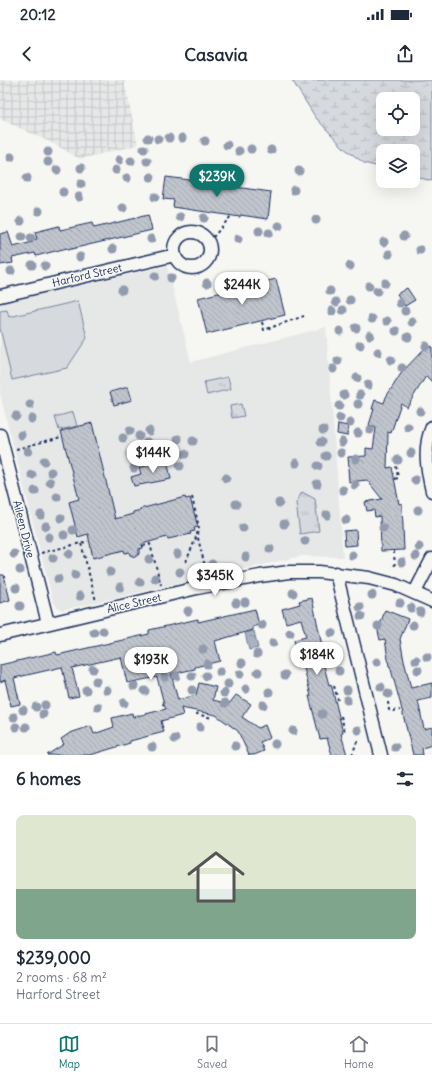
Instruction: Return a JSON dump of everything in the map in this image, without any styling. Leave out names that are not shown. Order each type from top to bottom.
[{"type":"street","points":[[196,232],[202,235],[208,242],[210,254],[207,262],[202,266],[187,268],[178,261],[175,255],[174,247],[177,241],[187,233],[196,232]]},
{"type":"street","name":"Harford Street","points":[[0,296],[175,255]]},
{"type":"street","points":[[432,427],[429,434],[427,453],[428,475],[432,491]]},
{"type":"street","name":"Aileen Drive","points":[[0,435],[48,623]]},
{"type":"street","points":[[415,592],[432,559]]},
{"type":"street","name":"Alice Street","points":[[0,635],[197,588],[260,576],[301,571],[336,573],[381,581],[415,592],[432,601]]},
{"type":"street","points":[[336,573],[381,755]]},
{"type":"path","points":[[208,242],[231,216]]},
{"type":"path","points":[[262,322],[264,330],[304,316]]},
{"type":"path","points":[[13,449],[61,437]]},
{"type":"path","points":[[395,479],[398,478],[396,466]]},
{"type":"path","points":[[186,562],[199,528],[192,497]]},
{"type":"path","points":[[197,534],[208,578]]},
{"type":"path","points":[[40,554],[88,541]]},
{"type":"path","points":[[81,543],[97,604]]},
{"type":"path","points":[[143,546],[150,544],[162,589]]},
{"type":"path","points":[[394,551],[395,569]]},
{"type":"path","points":[[334,686],[338,700]]},
{"type":"path","points":[[388,702],[389,710],[400,710]]},
{"type":"path","points":[[198,712],[197,714],[212,718]]},
{"type":"path","points":[[341,716],[345,732]]},
{"type":"path","points":[[352,755],[358,739]]},
{"type":"shaded area","points":[[0,80],[124,80],[138,145],[80,159],[54,144],[0,119]]},
{"type":"shaded area","points":[[167,266],[191,362],[326,327],[343,557],[302,556],[62,610],[57,607],[53,601],[0,394],[0,303]]},
{"type":"green space","points":[[292,80],[432,80],[432,181],[420,178],[420,144],[376,144],[376,166],[364,163],[344,148],[316,118]]},
{"type":"green space","points":[[78,301],[87,338],[67,368],[12,380],[0,328],[0,311],[7,310],[9,317]]},
{"type":"green space","points":[[228,377],[231,389],[207,395],[204,382]]},
{"type":"green space","points":[[241,404],[244,416],[232,418],[230,406]]},
{"type":"green space","points":[[73,412],[77,426],[59,430],[55,417]]},
{"type":"green space","points":[[302,492],[315,499],[319,531],[300,534],[296,503]]},
{"type":"water","points":[[254,631],[258,648],[249,650],[245,633]]},
{"type":"building","points":[[166,177],[228,183],[228,186],[271,192],[268,219],[240,215],[240,217],[173,207],[174,200],[163,199]]},
{"type":"building","points":[[148,215],[152,230],[67,250],[67,248],[36,256],[35,253],[12,258],[13,263],[0,265],[0,234],[8,232],[13,247],[33,242],[32,241],[37,239],[35,232],[59,226],[60,230],[92,223],[94,228]]},
{"type":"building","points":[[276,279],[285,315],[207,334],[198,298]]},
{"type":"building","points":[[407,288],[415,300],[405,306],[397,294]]},
{"type":"building","points":[[432,346],[432,382],[426,376],[407,407],[401,403],[391,433],[388,432],[387,468],[392,467],[399,504],[402,503],[404,550],[381,551],[380,516],[375,517],[374,510],[367,511],[365,502],[382,499],[367,480],[349,482],[348,457],[366,456],[366,448],[373,449],[376,428],[369,425],[375,400],[384,403],[386,397],[402,372],[426,347],[427,349]]},
{"type":"building","points":[[128,387],[132,400],[114,405],[110,392]]},
{"type":"building","points":[[92,423],[115,519],[133,514],[133,512],[141,510],[140,509],[185,497],[186,499],[190,498],[198,527],[194,528],[195,531],[190,532],[191,534],[168,539],[167,537],[142,544],[143,548],[139,549],[139,554],[135,557],[130,555],[129,552],[125,553],[124,550],[93,558],[88,534],[78,537],[69,502],[79,499],[61,431]]},
{"type":"building","points":[[338,424],[348,426],[347,436],[337,434]]},
{"type":"building","points":[[167,460],[171,479],[134,486],[131,477],[141,474],[139,468]]},
{"type":"building","points":[[356,530],[357,545],[345,546],[344,531]]},
{"type":"building","points":[[0,575],[4,575],[10,600],[0,603]]},
{"type":"building","points":[[312,598],[322,646],[319,647],[329,685],[331,684],[343,733],[341,734],[347,755],[332,755],[327,738],[320,739],[309,696],[311,696],[303,664],[300,664],[294,640],[306,637],[301,619],[286,623],[282,609],[300,604],[299,601]]},
{"type":"building","points":[[255,609],[259,625],[253,627],[253,630],[215,641],[220,661],[195,667],[195,669],[171,674],[178,700],[196,695],[199,683],[216,687],[213,700],[229,704],[236,695],[251,704],[242,717],[258,728],[265,725],[270,738],[260,742],[264,751],[254,755],[249,755],[238,731],[216,715],[181,708],[183,715],[161,721],[164,732],[130,741],[130,743],[90,755],[47,755],[64,744],[61,739],[70,733],[91,726],[94,734],[114,727],[112,718],[132,713],[133,717],[166,709],[162,704],[164,704],[157,677],[127,683],[121,657],[72,668],[79,696],[69,698],[62,667],[14,678],[20,704],[11,706],[5,680],[0,682],[0,665],[56,652],[57,655],[149,634],[149,630],[198,619],[198,622]]},
{"type":"building","points":[[385,610],[408,619],[400,639],[411,688],[432,683],[432,698],[418,701],[424,729],[432,727],[432,745],[422,748],[423,755],[413,755],[400,702],[389,666],[385,639],[380,640],[378,631]]}]
